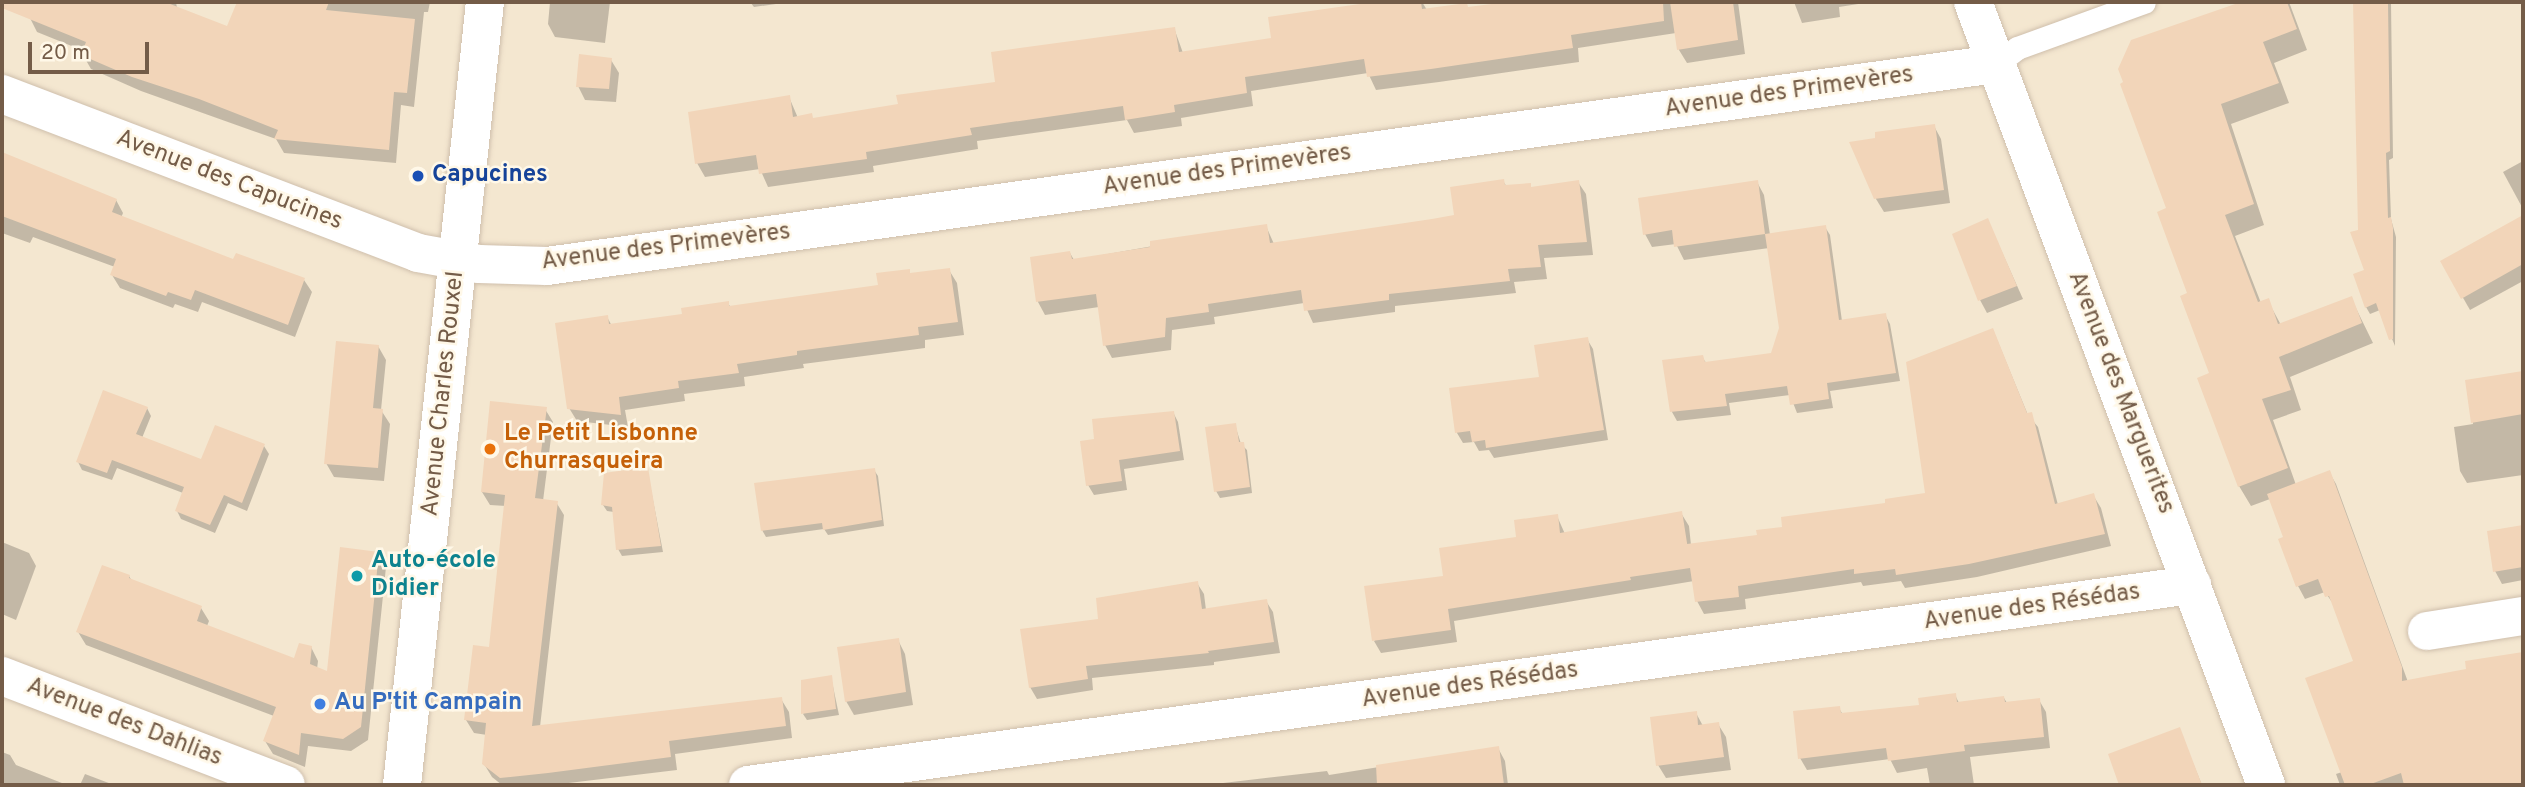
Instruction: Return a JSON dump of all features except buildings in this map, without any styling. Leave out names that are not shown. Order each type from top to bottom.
[{"type":"street","name":"Avenue Charles Rouxel","points":[[402,785],[485,2]]},
{"type":"street","name":"Avenue des Marguerites","points":[[1973,2],[2266,785]]},
{"type":"street","name":"Avenue des Primevères","points":[[458,260],[479,264],[547,266],[1996,64]]},
{"type":"street","name":"Avenue des Capucines","points":[[2,94],[418,253],[458,260]]},
{"type":"street","name":"Avenue des Résédas","points":[[748,785],[2192,585]]},
{"type":"street","points":[[2427,631],[2523,616]]},
{"type":"street","name":"Avenue des Dahlias","points":[[2,676],[286,785]]},
{"type":"lane","points":[[1996,64],[2017,48],[2144,2]]},
{"type":"shaded area","points":[[2,2],[2523,2],[2523,785],[2,785]]},
{"type":"place","name":"Capucines","points":[[418,176]]},
{"type":"place","name":"Le Petit Lisbonne Churrasqueira","points":[[490,449]]},
{"type":"place","name":"Auto-école Didier","points":[[357,576]]},
{"type":"place","name":"Au P'tit Campain","points":[[320,704]]}]
